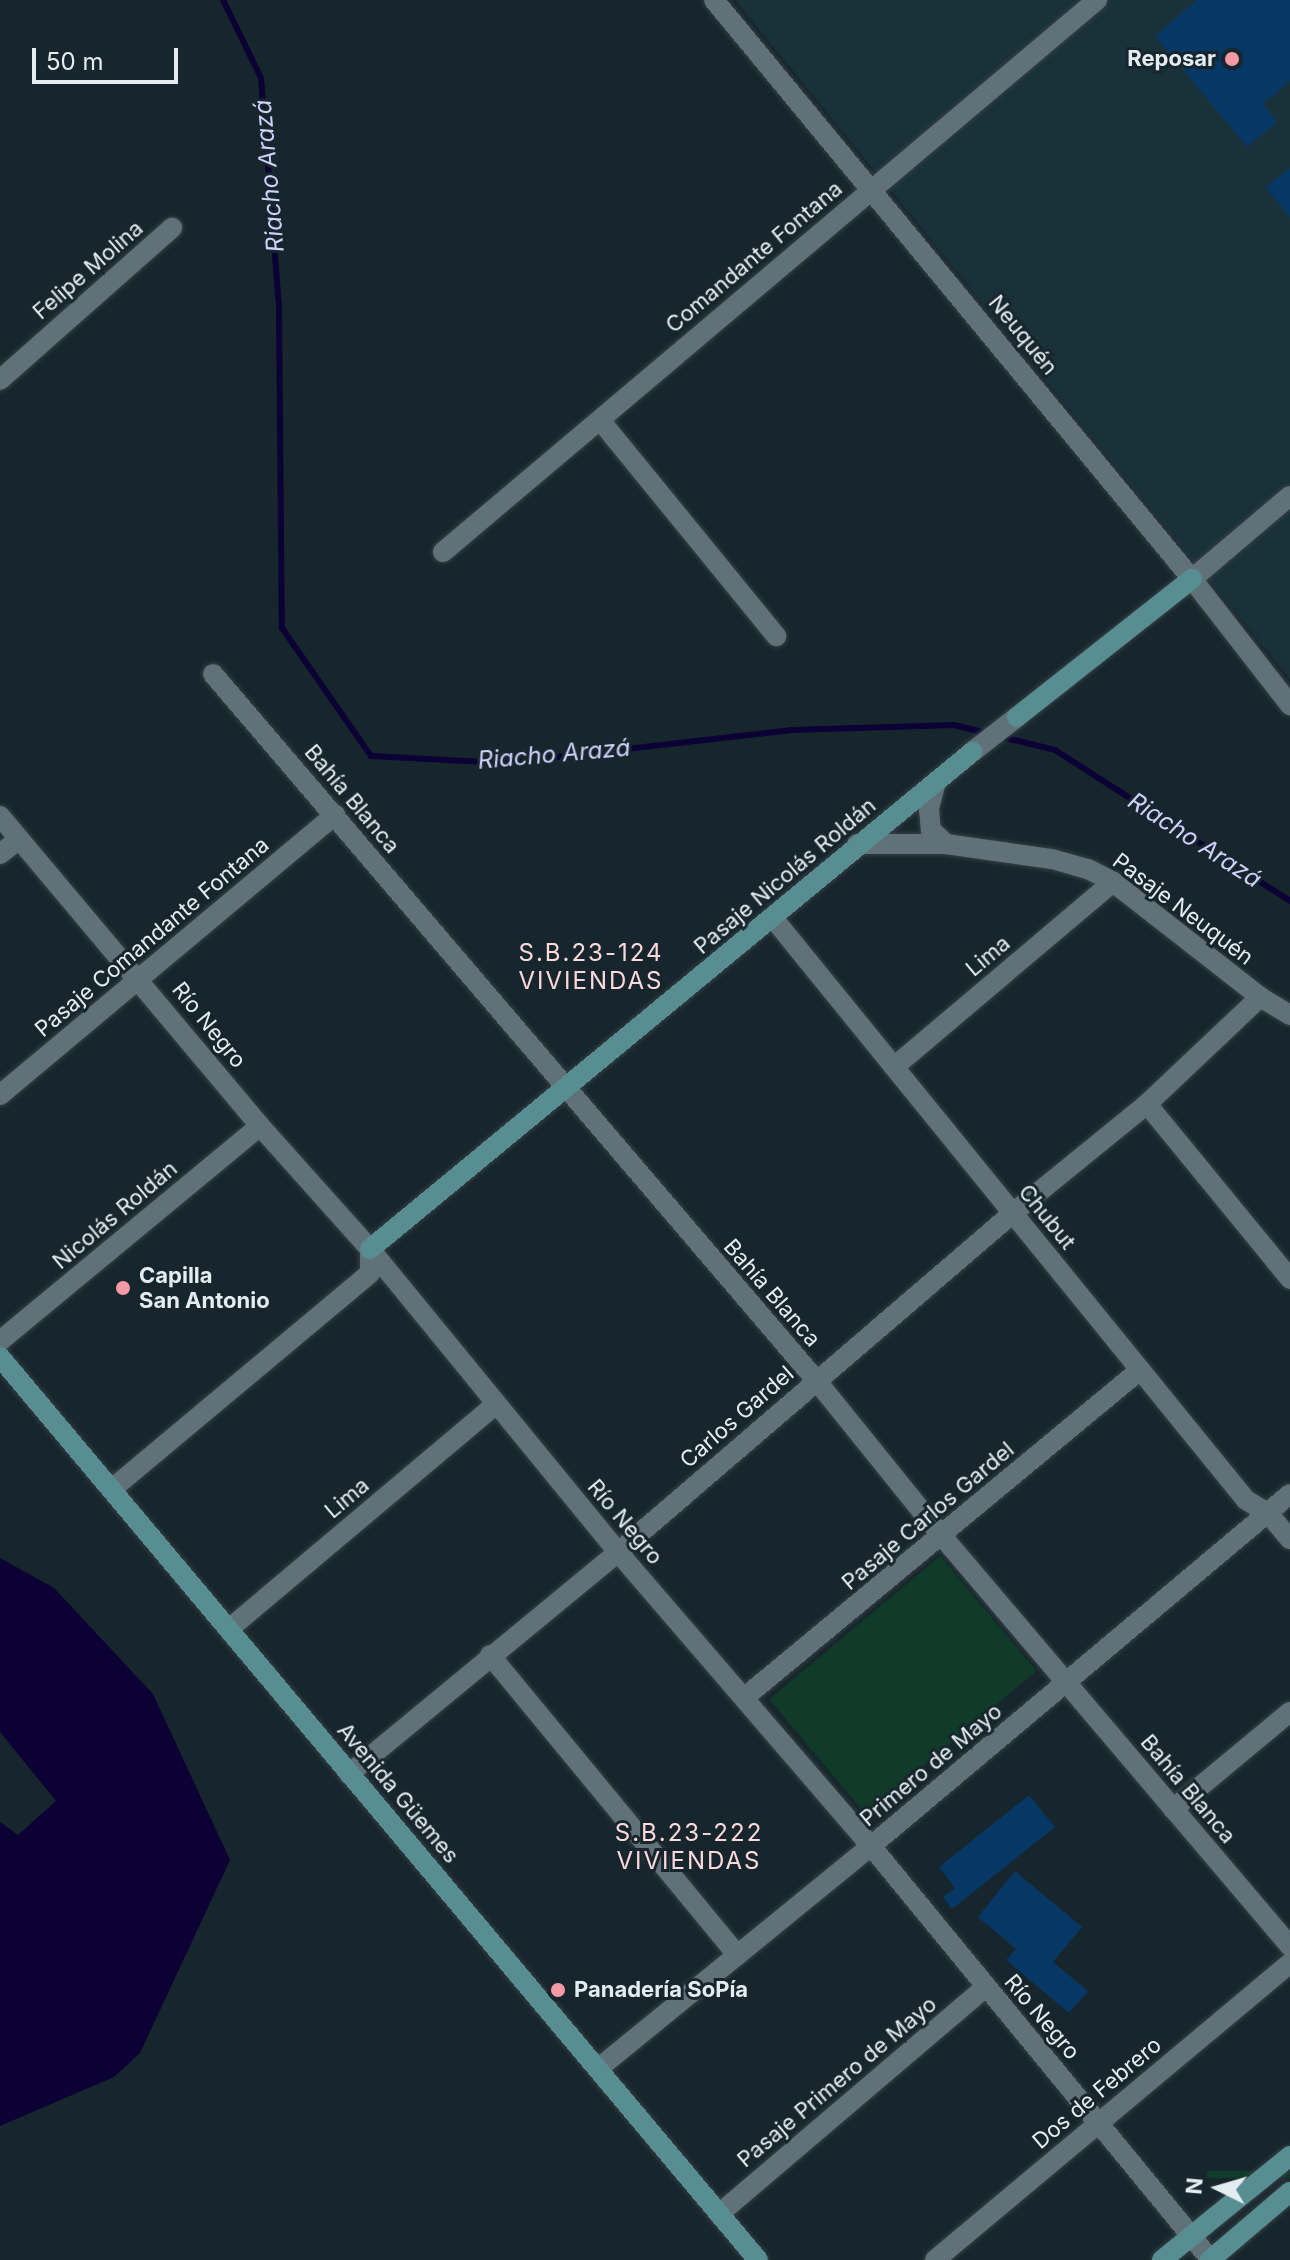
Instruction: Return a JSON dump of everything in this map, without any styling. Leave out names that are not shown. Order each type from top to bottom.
[{"type":"street","name":"Neuquén","points":[[714,0],[1192,579],[1290,705]]},
{"type":"street","name":"Comandante Fontana","points":[[443,552],[1097,0]]},
{"type":"street","name":"Felipe Molina","points":[[0,380],[172,228]]},
{"type":"street","points":[[600,420],[776,636]]},
{"type":"street","name":"Pasaje Nicolás Roldán","points":[[370,1249],[773,918],[857,844],[935,786],[972,752],[1192,579],[1290,496]]},
{"type":"street","name":"Bahía Blanca","points":[[213,674],[564,1089],[816,1380],[942,1536],[1290,1946]]},
{"type":"street","points":[[935,786],[929,809],[931,830],[946,844]]},
{"type":"street","name":"Pasaje Comandante Fontana","points":[[0,1095],[335,815]]},
{"type":"street","name":"Río Negro","points":[[0,816],[260,1126],[370,1249],[618,1552],[871,1846],[1210,2260]]},
{"type":"street","points":[[0,854],[19,839]]},
{"type":"street","name":"Pasaje Neuquén","points":[[857,844],[946,844],[1052,859],[1088,869],[1113,882],[1260,997],[1290,1015]]},
{"type":"street","name":"Lima","points":[[894,1067],[1113,882]]},
{"type":"street","name":"Chubut","points":[[773,918],[1246,1500],[1268,1513],[1290,1539]]},
{"type":"street","name":"Carlos Gardel","points":[[349,1774],[618,1552],[1013,1213],[1147,1104],[1260,997]]},
{"type":"street","points":[[1147,1104],[1290,1279]]},
{"type":"street","name":"Nicolás Roldán","points":[[0,1341],[260,1126]]},
{"type":"street","points":[[112,1489],[370,1273],[370,1249]]},
{"type":"street","name":"Avenida Güemes","points":[[0,1357],[758,2260]]},
{"type":"street","name":"Pasaje Carlos Gardel","points":[[745,1697],[1140,1370]]},
{"type":"street","name":"Lima","points":[[229,1629],[496,1404]]},
{"type":"street","name":"Primero de Mayo","points":[[599,2068],[871,1846],[1290,1494]]},
{"type":"street","points":[[490,1655],[737,1955]]},
{"type":"street","points":[[1173,1809],[1290,1712]]},
{"type":"street","name":"Dos de Febrero","points":[[935,2260],[1290,1963]]},
{"type":"street","name":"Pasaje Primero de Mayo","points":[[719,2214],[986,1987]]},
{"type":"street","points":[[1162,2260],[1290,2156]]},
{"type":"street","points":[[1210,2260],[1290,2192]]},
{"type":"shaded area","points":[[735,0],[1290,0],[1290,679]]},
{"type":"shaded area","points":[[0,1558],[54,1588],[153,1694],[230,1860],[140,2053],[114,2077],[0,2126],[0,1822],[18,1835],[56,1801],[0,1732]]},
{"type":"green space","points":[[940,1556],[1036,1671],[866,1814],[769,1699]]},
{"type":"green space","points":[[1207,2171],[1290,2171],[1290,2178],[1207,2178]]},
{"type":"building","name":"Reposar","points":[[1197,0],[1290,0],[1290,81],[1263,104],[1277,122],[1247,147],[1155,36]]},
{"type":"building","points":[[1290,168],[1290,218],[1266,187]]},
{"type":"building","points":[[1029,1795],[1055,1827],[952,1909],[943,1897],[955,1888],[939,1867]]},
{"type":"building","points":[[1015,1871],[1082,1927],[1053,1962],[1088,1991],[1069,2013],[1006,1960],[1016,1949],[978,1917]]},
{"type":"waterway","name":"Riacho Arazá","points":[[223,0],[261,78],[279,309],[282,628],[371,756],[503,763],[792,730],[954,725],[987,733]]},
{"type":"waterway","name":"Riacho Arazá","points":[[1002,737],[1055,750],[1290,901]]},
{"type":"place","name":"Reposar","points":[[1232,59]]},
{"type":"place","name":"Capilla San Antonio","points":[[123,1288]]},
{"type":"place","name":"Panadería SoPía","points":[[558,1990]]},
{"type":"district","name":"S.B.23-124 VIVIENDAS","points":[[591,967]]},
{"type":"district","name":"S.B.23-222 VIVIENDAS","points":[[689,1847]]}]
